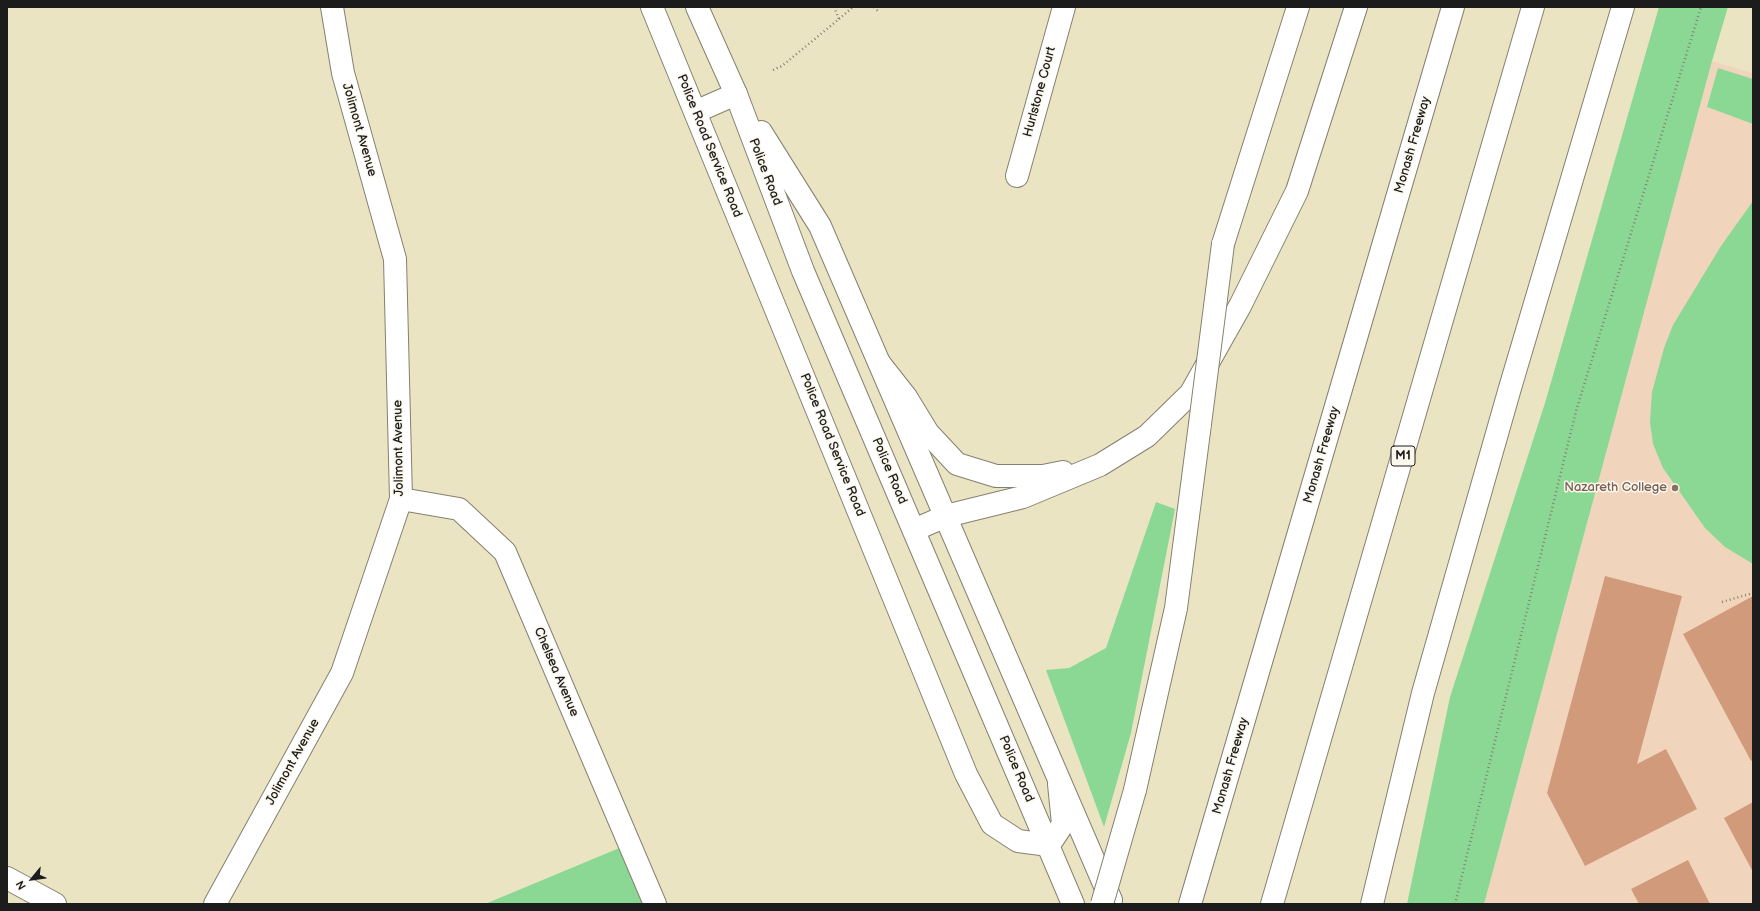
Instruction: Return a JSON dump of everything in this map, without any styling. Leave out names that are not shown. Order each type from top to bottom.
[{"type":"main road","name":"Jolimont Avenue","points":[[215,904],[342,673],[401,499],[395,259],[343,73],[332,7]]},
{"type":"main road","name":"Police Road Service Road","points":[[652,7],[966,774],[992,824],[1018,840],[1049,845]]},
{"type":"main road","name":"Police Road","points":[[697,7],[736,94],[803,270],[1074,904]]},
{"type":"main road","name":"Hurlstone Court","points":[[1017,176],[1064,7]]},
{"type":"main road","points":[[1102,904],[1135,790],[1176,608],[1223,244],[1298,7]]},
{"type":"main road","points":[[914,530],[946,516],[1023,498],[1100,465],[1147,436],[1191,393],[1237,312],[1297,191],[1356,7]]},
{"type":"main road","name":"Monash Freeway","points":[[1193,894],[1453,7]]},
{"type":"main road","name":"M1","points":[[1272,904],[1533,7]]},
{"type":"main road","points":[[1372,904],[1423,693],[1510,388],[1624,7]]},
{"type":"main road","points":[[695,112],[736,94]]},
{"type":"main road","name":"Police Road","points":[[736,94],[820,226],[1113,904]]},
{"type":"main road","points":[[880,364],[906,397],[928,433],[957,464],[996,476],[1043,476],[1100,465]]},
{"type":"main road","name":"Chelsea Avenue","points":[[401,499],[459,509],[505,552],[655,904]]},
{"type":"main road","name":"Police Road","points":[[1049,845],[1063,824],[1059,777]]},
{"type":"main road","points":[[7,878],[55,904]]},
{"type":"path","points":[[834,7],[839,18]]},
{"type":"path","points":[[773,70],[782,66],[853,7]]},
{"type":"path","points":[[874,7],[878,10]]},
{"type":"path","points":[[1455,904],[1576,411],[1701,7]]},
{"type":"path","points":[[1722,602],[1753,593]]},
{"type":"shaded area","name":"Nazareth College","points":[[1712,61],[1753,73],[1753,904],[1484,904]]},
{"type":"green space","points":[[1659,7],[1728,7],[1712,61],[1484,904],[1407,904],[1450,697],[1545,403]]},
{"type":"green space","points":[[1718,68],[1753,79],[1753,124],[1707,107]]},
{"type":"green space","points":[[1753,201],[1753,564],[1725,547],[1705,528],[1663,468],[1653,444],[1650,422],[1652,392],[1664,348],[1673,325],[1721,246]]},
{"type":"green space","points":[[1156,502],[1175,509],[1131,733],[1104,827],[1046,670],[1069,668],[1106,648]]},
{"type":"green space","points":[[629,844],[655,904],[485,904]]},
{"type":"building","points":[[1605,576],[1682,596],[1637,764],[1666,749],[1697,809],[1585,866],[1547,793]]},
{"type":"building","points":[[1753,596],[1753,760],[1751,761],[1683,634]]},
{"type":"building","points":[[1753,802],[1753,872],[1724,818]]},
{"type":"building","points":[[1688,860],[1710,904],[1639,904],[1631,889]]},
{"type":"place","name":"Nazareth College","points":[[1675,488]]}]
